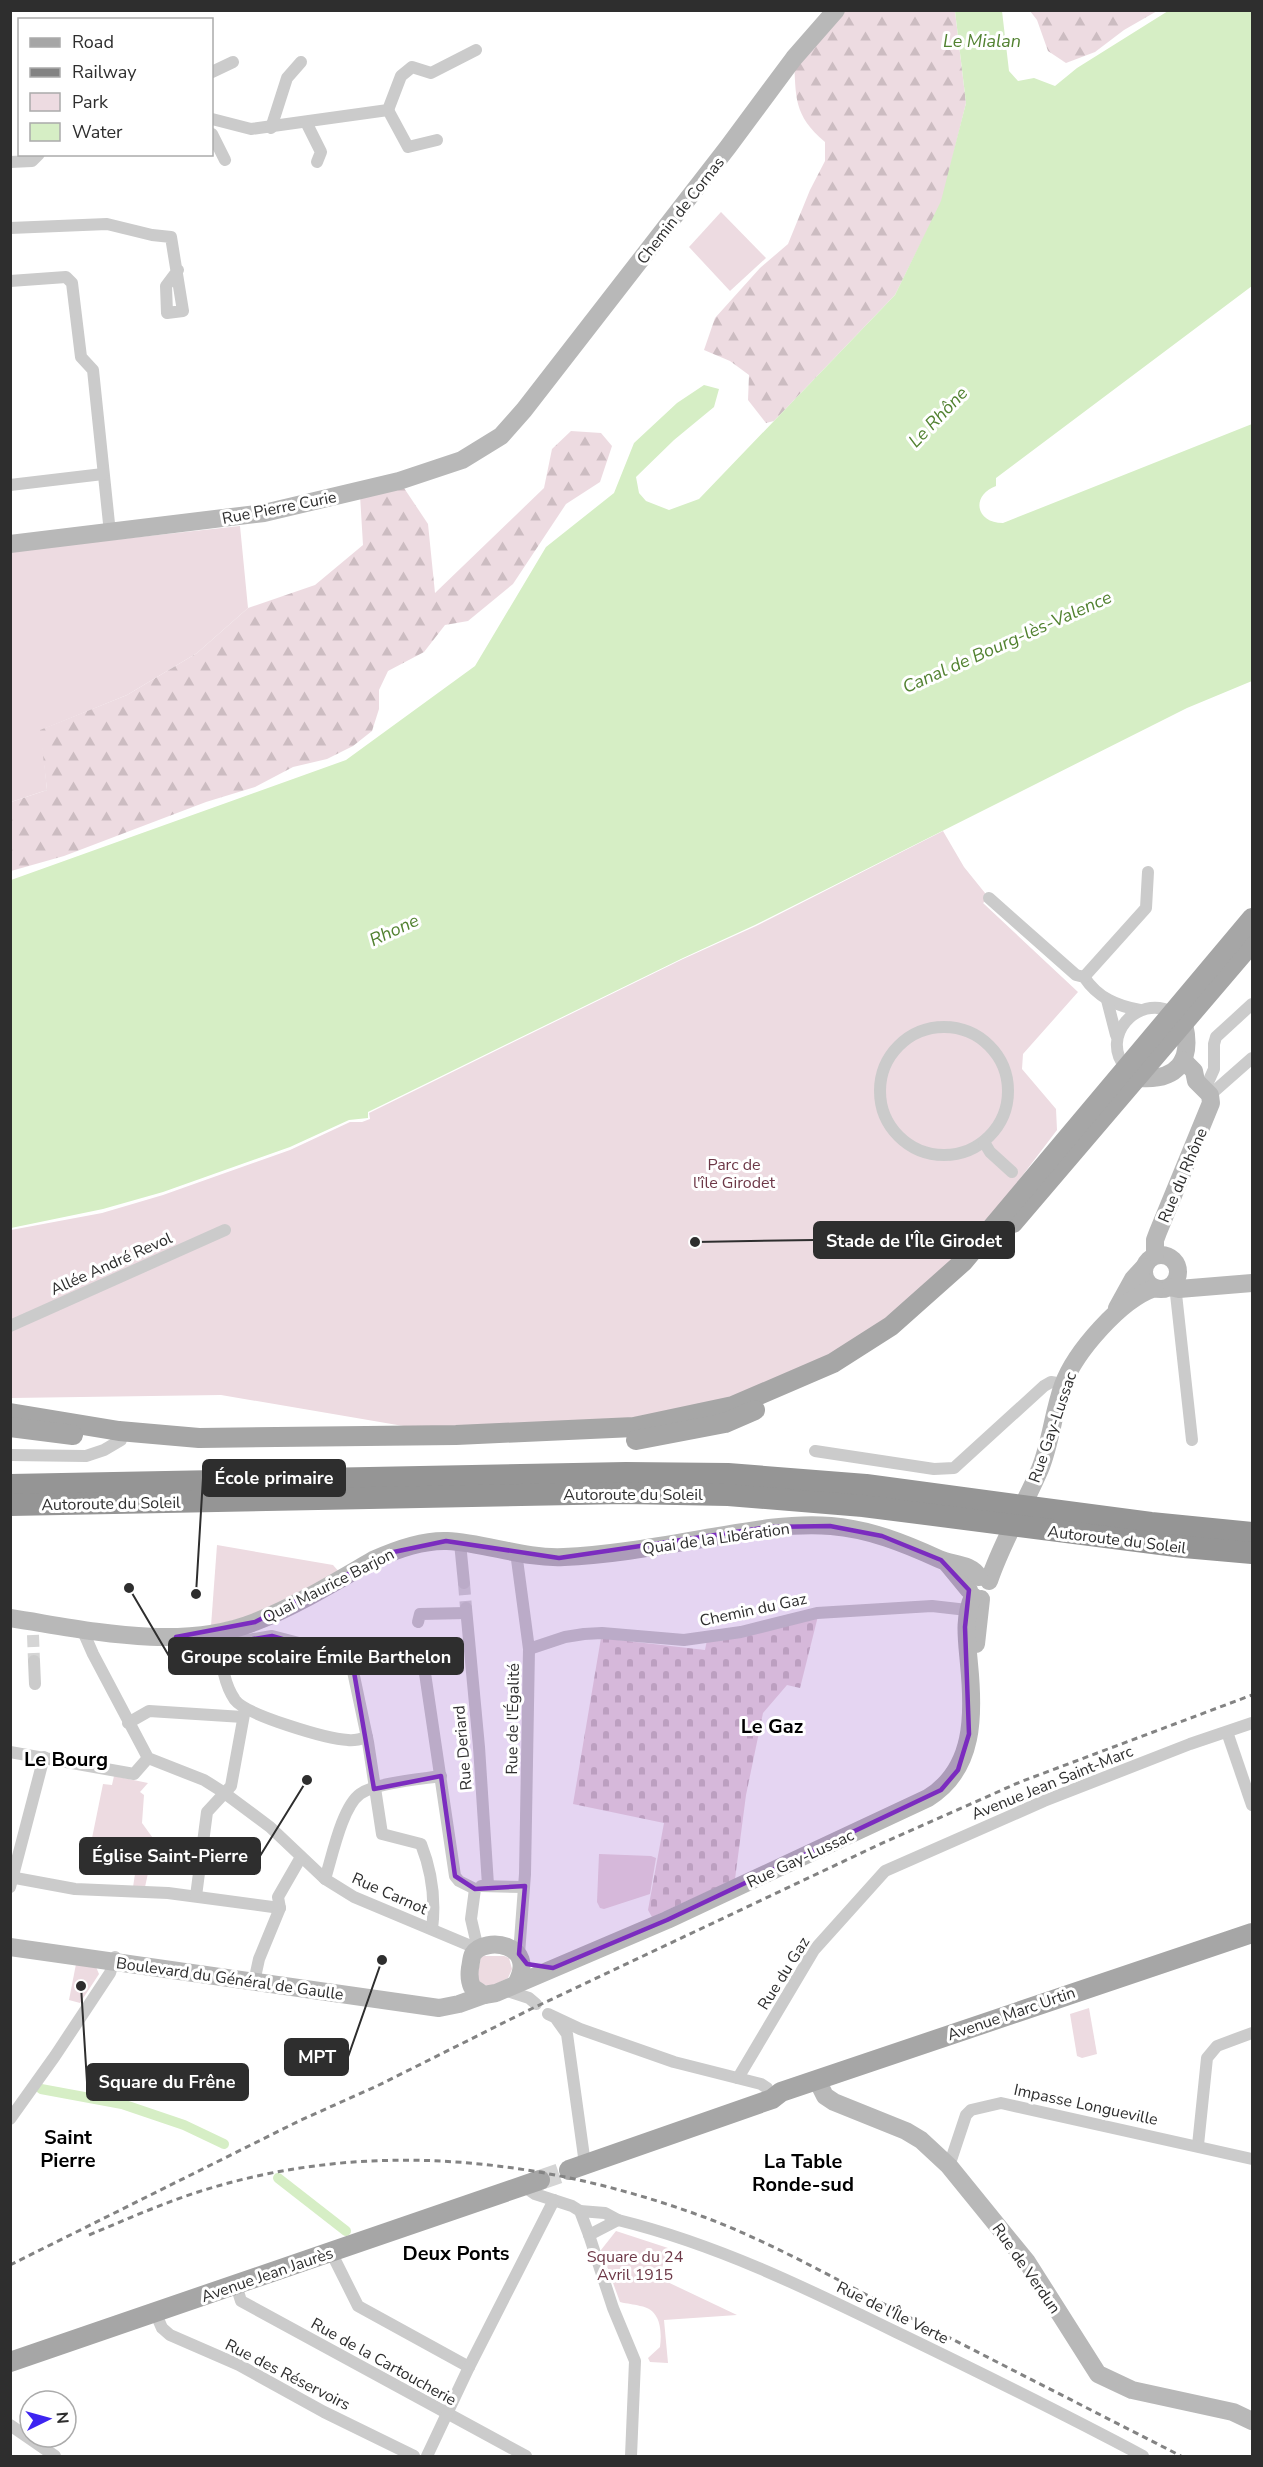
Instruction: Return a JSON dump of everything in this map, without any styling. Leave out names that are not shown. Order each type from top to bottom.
[{"type":"highway","name":"Autoroute du Soleil","points":[[10,1485],[602,1473],[728,1474],[866,1485],[1252,1533]]},
{"type":"highway","name":"Autoroute du Soleil","points":[[10,1505],[626,1493],[728,1495],[863,1506],[1184,1547],[1252,1553]]},
{"type":"main road","points":[[10,1427],[199,1450],[465,1447],[633,1441],[725,1423],[837,1375],[907,1330],[978,1264],[1178,1018],[1252,918]]},
{"type":"main road","points":[[1178,1018],[1252,943]]},
{"type":"main road","points":[[10,1413],[119,1431],[211,1438],[456,1436],[634,1427],[733,1406],[833,1363],[891,1326],[963,1262],[1132,1073]]},
{"type":"main road","name":"Avenue Marc Urtin","points":[[818,2084],[1252,1933]]},
{"type":"main road","name":"Avenue Marc Urtin","points":[[577,2167],[772,2098],[780,2092],[818,2084],[1065,2007],[1252,1942]]},
{"type":"main road","name":"Avenue Jean Jaurès","points":[[10,2362],[331,2252],[541,2191]]},
{"type":"street","name":"Chemin de Cornas","points":[[524,410],[794,58],[836,10]]},
{"type":"street","points":[[437,140],[408,147],[388,110],[401,76],[412,67],[431,73],[476,50]]},
{"type":"street","points":[[213,72],[233,62]]},
{"type":"street","points":[[271,128],[287,78],[301,62]]},
{"type":"street","points":[[213,119],[251,129],[271,128],[388,110]]},
{"type":"street","points":[[306,122],[321,152],[318,162]]},
{"type":"street","points":[[213,136],[225,160]]},
{"type":"street","points":[[10,162],[32,161],[37,156]]},
{"type":"street","points":[[10,228],[107,224],[152,235],[171,237],[178,270]]},
{"type":"street","points":[[10,281],[66,277],[72,283],[81,357],[93,370],[110,533]]},
{"type":"street","name":"Rue Pierre Curie","points":[[10,544],[264,513],[399,481],[462,460],[501,436],[524,410]]},
{"type":"street","points":[[11,484],[104,474]]},
{"type":"street","points":[[1084,977],[1146,908],[1148,872]]},
{"type":"street","points":[[988,898],[1076,975],[1084,977],[1090,987],[1107,1000],[1140,1010]]},
{"type":"street","points":[[1107,1000],[1119,1058],[1132,1073],[1152,1079],[1171,1074],[1184,1060],[1187,1049],[1178,1018],[1158,1007],[1140,1010],[1125,1020],[1116,1035]]},
{"type":"street","points":[[1204,1088],[1214,1069],[1216,1037],[1252,1004]]},
{"type":"street","points":[[948,1026],[969,1031],[987,1043],[1001,1060],[1007,1077],[1008,1095],[1005,1113],[997,1129],[984,1142],[958,1154],[944,1156],[928,1154],[906,1143],[890,1127],[881,1105],[880,1082],[884,1067],[894,1050],[909,1036],[927,1028],[948,1026]]},
{"type":"street","points":[[1204,1088],[1252,1058]]},
{"type":"street","points":[[1184,1060],[1204,1088]]},
{"type":"street","points":[[1171,1074],[1204,1088]]},
{"type":"street","name":"Rue du Rhône","points":[[1150,1262],[1158,1232],[1211,1103],[1204,1088]]},
{"type":"street","points":[[984,1142],[990,1152],[1012,1172]]},
{"type":"street","name":"Allée André Revol","points":[[10,1326],[225,1230]]},
{"type":"street","points":[[1116,1311],[1133,1279],[1150,1262],[1163,1254],[1170,1257],[1179,1269],[1204,1286]]},
{"type":"street","points":[[1150,1262],[1146,1280],[1176,1294],[1192,1440]]},
{"type":"street","points":[[1162,1288],[1177,1280],[1179,1269]]},
{"type":"street","points":[[1116,1311],[1146,1291],[1252,1283]]},
{"type":"street","name":"Rue Gay-Lussac","points":[[521,1981],[667,1920],[921,1802],[941,1790],[958,1770],[969,1734],[971,1684],[965,1627],[977,1590],[997,1559],[1036,1478],[1047,1451],[1063,1384],[1079,1355],[1116,1311]]},
{"type":"street","points":[[815,1451],[934,1469],[954,1468],[1044,1386],[1051,1382],[1063,1384]]},
{"type":"street","points":[[10,1455],[86,1456],[104,1450],[121,1440]]},
{"type":"street","name":"Quai de la Libération","points":[[516,1552],[559,1558],[595,1556],[769,1527],[821,1526],[882,1536],[946,1562],[969,1568],[977,1590]]},
{"type":"street","name":"Quai Maurice Barjon","points":[[10,1618],[33,1629],[82,1629],[176,1637],[233,1629],[255,1622],[373,1560],[405,1547],[446,1541],[516,1552]]},
{"type":"street","points":[[460,1543],[464,1583]]},
{"type":"street","name":"Rue de l'Égalité","points":[[516,1552],[530,1649],[521,1981]]},
{"type":"street","name":"Chemin du Gaz","points":[[530,1649],[565,1637],[584,1634],[602,1633],[684,1640],[741,1632],[818,1613],[932,1606],[977,1590]]},
{"type":"street","name":"Rue Deriard","points":[[418,1622],[420,1614],[466,1611],[480,1757],[488,1885]]},
{"type":"street","points":[[10,1752],[134,1774],[148,1758],[128,1723],[82,1629]]},
{"type":"street","points":[[176,1637],[182,1644],[193,1649],[272,1636],[341,1655],[351,1662],[367,1737],[382,1834],[421,1844],[431,1874],[434,1897],[432,1929]]},
{"type":"street","points":[[196,1896],[207,1812],[223,1792],[231,1786],[244,1713],[224,1675],[220,1646]]},
{"type":"street","points":[[422,1653],[455,1876],[459,1881],[475,1889]]},
{"type":"street","points":[[34,1661],[35,1684]]},
{"type":"street","points":[[128,1723],[149,1711],[244,1713],[350,1741],[367,1737]]},
{"type":"street","name":"Avenue Jean Saint-Marc","points":[[891,1868],[1044,1801],[1252,1723]]},
{"type":"street","points":[[1227,1732],[1252,1805]]},
{"type":"street","points":[[44,1757],[11,1881],[75,1889],[168,1893],[280,1908]]},
{"type":"street","name":"Rue Carnot","points":[[148,1758],[204,1780],[223,1792],[270,1827],[324,1879],[354,1897],[478,1949]]},
{"type":"street","points":[[324,1879],[351,1802],[362,1793],[374,1789],[441,1776]]},
{"type":"street","points":[[254,1977],[280,1908],[278,1896],[302,1857]]},
{"type":"street","name":"Rue du Gaz","points":[[738,2078],[814,1950],[885,1871],[891,1868]]},
{"type":"street","points":[[475,1889],[488,1885],[523,1887]]},
{"type":"street","points":[[475,1889],[471,1919],[478,1949]]},
{"type":"street","name":"Boulevard du Général de Gaulle","points":[[10,1939],[439,2007],[459,2004],[521,1981]]},
{"type":"street","points":[[484,1995],[476,1991],[470,1982],[471,1959],[478,1949],[501,1946],[521,1981]]},
{"type":"street","name":"Boulevard du Général de Gaulle","points":[[10,1947],[115,1957]]},
{"type":"street","points":[[10,2119],[68,2038],[113,1967],[115,1957]]},
{"type":"street","name":"Boulevard du Général de Gaulle","points":[[254,1977],[440,1998],[455,1995],[465,1989],[470,1982]]},
{"type":"street","points":[[577,2167],[567,2034],[552,2017],[674,2062],[761,2084],[767,2088],[772,2098]]},
{"type":"street","points":[[567,2034],[580,2029]]},
{"type":"street","points":[[1198,2145],[1207,2058],[1217,2046],[1252,2033]]},
{"type":"street","name":"Rue de Verdun","points":[[818,2084],[825,2096],[834,2102],[906,2131],[921,2140],[949,2166],[1027,2262],[1098,2374],[1132,2390],[1233,2412],[1252,2421]]},
{"type":"street","name":"Impasse Longueville","points":[[949,2166],[966,2115],[971,2110],[1001,2103],[1198,2145],[1252,2159]]},
{"type":"street","points":[[427,2457],[469,2367],[541,2191]]},
{"type":"street","name":"Rue de l'Île Verte","points":[[541,2191],[580,2211],[605,2213],[618,2220],[707,2246],[795,2283],[1001,2383],[1143,2457]]},
{"type":"street","points":[[580,2211],[635,2361],[631,2457]]},
{"type":"street","points":[[589,2235],[618,2220]]},
{"type":"street","points":[[331,2252],[358,2306],[469,2367]]},
{"type":"street","name":"Rue de la Cartoucherie","points":[[236,2285],[241,2301],[526,2457]]},
{"type":"street","name":"Rue des Réservoirs","points":[[156,2312],[162,2328],[170,2335],[239,2365],[324,2412],[414,2457]]},
{"type":"street","points":[[10,2426],[55,2457]]},
{"type":"highlighted area","points":[[830,1526],[882,1536],[941,1560],[969,1590],[965,1627],[969,1734],[958,1770],[941,1790],[667,1920],[553,1968],[527,1964],[519,1954],[525,1886],[475,1889],[455,1876],[441,1776],[374,1789],[354,1672],[347,1658],[272,1636],[193,1649],[176,1637],[255,1622],[389,1553],[446,1541],[559,1558],[769,1527]]},
{"type":"green space","points":[[836,11],[955,11],[966,103],[942,201],[895,295],[774,421],[766,423],[748,400],[749,375],[730,361],[704,350],[715,318],[760,268],[788,244],[810,190],[825,161],[825,142],[807,123],[798,104],[794,58]]},
{"type":"green space","points":[[1030,11],[1157,11],[1124,30],[1095,52],[1066,63],[1048,51],[1037,20]]},
{"type":"green space","points":[[721,212],[766,258],[730,291],[689,247]]},
{"type":"green space","points":[[571,431],[601,433],[612,446],[600,482],[566,504],[513,584],[468,621],[445,625],[424,652],[388,671],[379,690],[379,709],[372,731],[353,746],[327,759],[293,767],[255,787],[206,802],[64,856],[11,871],[11,802],[47,790],[40,730],[127,695],[197,653],[248,608],[315,585],[363,545],[360,495],[402,485],[428,524],[435,593],[544,488],[552,449]]},
{"type":"green space","points":[[240,526],[248,608],[197,653],[127,695],[41,730],[47,790],[11,802],[11,551]]},
{"type":"green space","name":"Parc de l'île Girodet","points":[[943,831],[964,867],[989,898],[983,903],[1078,992],[1023,1054],[1022,1069],[1056,1109],[1057,1130],[1019,1180],[963,1262],[891,1326],[733,1406],[634,1427],[456,1435],[221,1395],[11,1398],[11,1230],[102,1213],[163,1195],[290,1150],[350,1122],[370,1119],[369,1113],[683,959],[756,926]]},
{"type":"green space","points":[[217,1545],[333,1565],[340,1573],[257,1614],[211,1626]]},
{"type":"green space","points":[[818,1616],[800,1688],[787,1685],[763,1713],[746,1795],[735,1879],[652,1917],[648,1910],[664,1823],[573,1804],[601,1638],[705,1650],[707,1640]]},
{"type":"green space","points":[[114,1776],[148,1783],[140,1792],[144,1795],[142,1823],[155,1841],[145,1887],[133,1887],[140,1841],[90,1848],[103,1784],[112,1785]]},
{"type":"green space","points":[[599,1854],[656,1858],[650,1894],[604,1909],[600,1908],[597,1902]]},
{"type":"green space","points":[[481,1957],[509,1958],[512,1969],[508,1978],[490,1987],[480,1983],[477,1977]]},
{"type":"green space","points":[[76,1964],[96,1967],[99,1974],[80,2003],[69,2000]]},
{"type":"green space","points":[[1089,2008],[1097,2054],[1082,2058],[1077,2056],[1070,2014]]},
{"type":"green space","name":"Square du 24 Avril 1915","points":[[616,2231],[668,2248],[659,2278],[737,2315],[664,2320],[668,2363],[650,2362],[648,2358],[660,2347],[659,2322],[652,2311],[647,2308],[620,2302],[601,2250]]},
{"type":"water","points":[[955,11],[1002,11],[1009,71],[1018,81],[1034,78],[1055,86],[1077,68],[1168,11],[1252,11],[1252,286],[996,478],[996,486],[983,496],[980,508],[982,514],[987,518],[1003,523],[1252,424],[1252,681],[1187,708],[755,925],[368,1112],[368,1118],[349,1120],[290,1147],[163,1192],[103,1209],[11,1228],[11,880],[346,760],[475,666],[546,547],[614,493],[634,443],[677,403],[704,385],[719,389],[714,407],[674,440],[636,477],[639,493],[646,501],[669,510],[699,499],[895,295],[941,201],[966,103]]},
{"type":"waterway","points":[[41,2089],[122,2104],[184,2125],[224,2144]]},
{"type":"waterway","points":[[278,2178],[346,2231]]},
{"type":"tunnel","points":[[464,1583],[466,1608]]},
{"type":"tunnel","points":[[33,1635],[34,1661]]},
{"type":"tunnel","points":[[540,2180],[569,2170]]},
{"type":"railway","points":[[10,2265],[301,2120],[377,2086],[531,2009],[876,1846],[1020,1782],[1252,1695]]},
{"type":"railway","points":[[89,2235],[198,2192],[261,2175],[325,2165],[389,2160],[453,2162],[517,2168],[580,2180],[642,2196],[704,2217],[755,2238],[1181,2456]]},
{"type":"place","name":"Stade de l'Île Girodet","points":[[695,1242]]},
{"type":"place","name":"Groupe scolaire Émile Barthelon","points":[[129,1588]]},
{"type":"place","name":"École primaire","points":[[196,1594]]},
{"type":"place","name":"Église Saint-Pierre","points":[[307,1780]]},
{"type":"place","name":"MPT","points":[[382,1960]]},
{"type":"place","name":"Square du Frêne","points":[[81,1986]]},
{"type":"district","name":"Le Gaz","points":[[772,1726]]},
{"type":"district","name":"Le Bourg","points":[[66,1759]]},
{"type":"district","name":"Saint Pierre","points":[[68,2148]]},
{"type":"district","name":"La Table Ronde-sud","points":[[803,2172]]},
{"type":"district","name":"Deux Ponts","points":[[456,2253]]},
{"type":"water label","name":"Le Mialan","points":[[982,41]]},
{"type":"water label","name":"Le Rhône","points":[[938,417]]},
{"type":"water label","name":"Canal de Bourg-lès-Valence","points":[[1007,642]]},
{"type":"water label","name":"Rhone","points":[[394,930]]}]
